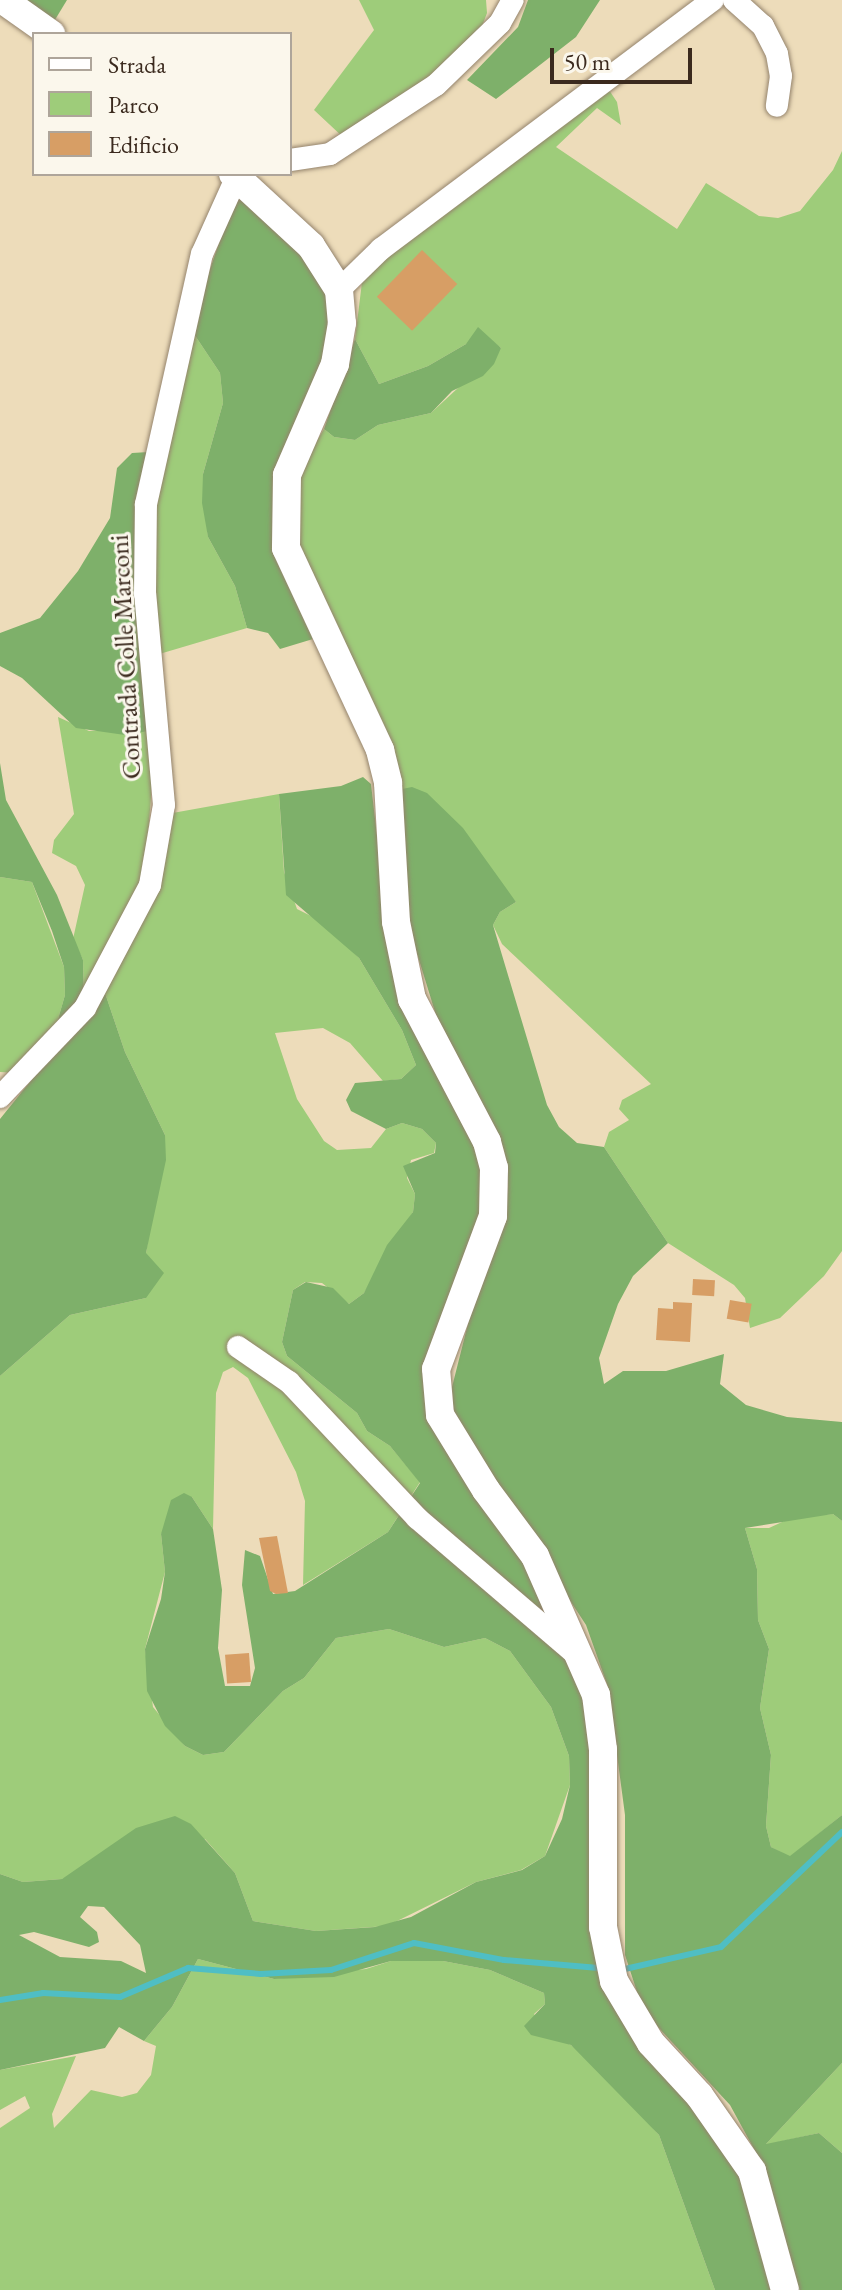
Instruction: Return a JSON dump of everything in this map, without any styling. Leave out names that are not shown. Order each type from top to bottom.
[{"type":"main road","points":[[3,0],[48,32]]},
{"type":"main road","points":[[237,176],[311,246],[339,290],[342,323],[335,364],[287,475],[286,548],[380,750],[388,783],[396,922],[412,999],[487,1142],[494,1168],[493,1216],[440,1354],[438,1404],[486,1490],[535,1556],[596,1695],[603,1750],[603,1927],[614,1981],[651,2043],[699,2095],[746,2161],[761,2197],[785,2290]]},
{"type":"street","points":[[292,160],[330,154],[436,85],[500,23],[513,0]]},
{"type":"street","points":[[339,290],[404,231],[713,0]]},
{"type":"street","points":[[734,0],[763,26],[777,54],[777,106]]},
{"type":"street","name":"Contrada Colle Marconi","points":[[0,1097],[85,1008],[150,885],[164,805],[145,594],[146,504],[202,254],[236,176]]},
{"type":"street","points":[[238,1347],[289,1382],[417,1518],[584,1662]]},
{"type":"green space","points":[[9,0],[67,0],[50,28]]},
{"type":"green space","points":[[359,0],[486,0],[487,13],[479,34],[451,69],[345,139],[314,110],[374,30]]},
{"type":"green space","points":[[528,0],[600,0],[576,37],[496,99],[467,80],[518,27]]},
{"type":"green space","points":[[605,84],[617,102],[621,125],[597,108],[556,147],[677,229],[706,183],[759,216],[778,218],[800,211],[833,170],[842,151],[842,1251],[824,1276],[780,1318],[750,1328],[745,1298],[734,1285],[668,1243],[604,1147],[609,1132],[629,1120],[619,1109],[622,1100],[651,1084],[502,944],[493,925],[500,912],[516,902],[397,790],[296,544],[296,476],[324,429],[334,437],[355,440],[378,425],[431,413],[501,348],[488,338],[466,344],[428,366],[379,384],[355,339],[363,274]]},
{"type":"green space","points":[[236,193],[319,270],[330,303],[330,355],[289,455],[291,579],[313,639],[280,649],[268,633],[247,628],[235,586],[208,537],[202,503],[203,474],[223,403],[220,373],[190,328]]},
{"type":"green space","points":[[478,327],[501,348],[494,364],[483,376],[452,391],[431,413],[378,425],[355,440],[334,437],[324,429],[355,339],[379,384],[428,366],[466,344]]},
{"type":"green space","points":[[190,328],[220,373],[223,403],[203,474],[208,537],[235,586],[247,628],[156,655],[152,497]]},
{"type":"green space","points":[[149,452],[148,731],[125,735],[76,728],[22,678],[0,666],[0,633],[40,618],[78,571],[110,518],[117,468],[132,453]]},
{"type":"green space","points":[[58,717],[89,731],[148,731],[153,770],[145,876],[84,996],[83,960],[73,939],[85,885],[76,866],[52,853],[54,840],[74,814]]},
{"type":"green space","points":[[0,763],[6,800],[57,895],[83,960],[84,996],[56,1026],[65,995],[64,967],[52,931],[32,882],[0,877]]},
{"type":"green space","points":[[363,777],[371,784],[387,923],[478,1147],[485,1204],[427,1367],[527,1561],[587,1698],[593,1750],[593,1928],[691,2101],[743,2176],[775,2290],[715,2290],[659,2135],[571,2045],[531,2035],[524,2026],[545,2004],[544,1993],[490,1970],[443,1961],[391,1961],[334,1977],[274,1979],[198,1959],[172,2007],[144,2041],[119,2027],[105,2048],[0,2070],[0,1874],[23,1882],[62,1879],[136,1828],[175,1816],[191,1824],[235,1873],[253,1921],[316,1931],[375,1927],[411,1917],[476,1882],[522,1870],[545,1856],[562,1819],[570,1785],[569,1756],[551,1707],[510,1651],[485,1638],[444,1647],[389,1629],[336,1638],[304,1678],[283,1691],[224,1752],[203,1755],[185,1746],[165,1726],[147,1691],[145,1649],[161,1599],[165,1572],[161,1534],[171,1500],[184,1493],[192,1497],[213,1529],[222,1590],[218,1648],[225,1686],[250,1686],[255,1668],[242,1585],[245,1550],[260,1556],[273,1594],[295,1591],[388,1532],[420,1483],[390,1446],[367,1431],[357,1413],[287,1356],[282,1342],[293,1290],[306,1282],[333,1288],[349,1304],[364,1293],[387,1245],[413,1212],[415,1194],[403,1166],[435,1153],[436,1143],[422,1129],[402,1123],[386,1129],[351,1111],[346,1100],[355,1083],[401,1079],[416,1065],[402,1030],[359,958],[286,895],[279,794],[341,786]],"holes":[[[88,1906],[104,1907],[140,1945],[146,1973],[121,1961],[60,1957],[19,1935],[34,1932],[89,1947],[99,1942],[97,1932],[80,1917]]]},
{"type":"green space","points":[[412,787],[427,793],[463,828],[516,902],[500,912],[493,925],[547,1105],[559,1127],[577,1143],[604,1147],[668,1243],[633,1276],[618,1304],[599,1358],[604,1384],[623,1371],[666,1371],[724,1354],[720,1384],[746,1405],[787,1417],[842,1422],[842,1521],[833,1514],[745,1528],[757,1569],[758,1620],[769,1649],[760,1708],[771,1755],[766,1826],[771,1847],[790,1856],[842,1815],[842,2063],[766,2144],[819,2133],[842,2153],[842,2290],[796,2290],[760,2160],[730,2105],[658,2027],[639,1998],[625,1955],[625,1815],[608,1687],[586,1625],[454,1422],[452,1387],[474,1300],[503,1223],[508,1187],[504,1150],[444,1041],[407,921],[397,790]]},
{"type":"green space","points":[[279,794],[284,872],[297,909],[323,922],[359,958],[402,1030],[416,1065],[401,1079],[383,1081],[350,1043],[323,1028],[275,1033],[297,1099],[324,1141],[337,1150],[371,1148],[386,1129],[402,1123],[422,1129],[436,1143],[434,1153],[411,1160],[407,1178],[415,1194],[413,1212],[364,1293],[349,1304],[322,1283],[305,1282],[293,1290],[282,1342],[287,1356],[357,1413],[367,1431],[390,1446],[420,1482],[388,1532],[303,1585],[305,1501],[296,1472],[248,1378],[233,1367],[223,1372],[216,1393],[213,1529],[192,1497],[161,1534],[165,1572],[145,1649],[153,1707],[185,1746],[203,1755],[224,1752],[283,1691],[304,1678],[336,1638],[389,1629],[444,1647],[485,1638],[510,1651],[551,1707],[569,1756],[570,1785],[545,1856],[521,1870],[476,1882],[387,1926],[316,1931],[253,1921],[235,1873],[205,1839],[62,1879],[23,1882],[0,1874],[0,1376],[70,1315],[146,1298],[146,1253],[165,1135],[125,1052],[104,990],[167,814]]},
{"type":"green space","points":[[0,877],[32,882],[64,967],[65,995],[56,1026],[18,1073],[0,1072]]},
{"type":"green space","points":[[104,990],[125,1052],[165,1135],[166,1160],[146,1253],[164,1273],[146,1298],[70,1315],[0,1376],[0,1119]]},
{"type":"green space","points":[[833,1514],[842,1521],[842,1815],[790,1857],[771,1847],[766,1826],[771,1755],[760,1708],[769,1649],[758,1620],[757,1569],[745,1528],[769,1528],[793,1517]]},
{"type":"green space","points":[[198,1959],[274,1979],[366,1969],[391,1961],[443,1961],[490,1970],[544,1993],[545,2004],[534,2014],[548,2035],[571,2045],[599,2068],[659,2135],[715,2290],[0,2290],[0,2128],[30,2108],[25,2096],[0,2110],[0,2070],[76,2056],[52,2114],[54,2128],[91,2090],[122,2097],[137,2093],[151,2075],[156,2046],[144,2041],[172,2007]]},
{"type":"green space","points":[[842,2063],[842,2153],[819,2133],[765,2145]]},
{"type":"building","points":[[422,250],[457,284],[412,331],[377,297]]},
{"type":"building","points":[[693,1279],[715,1280],[714,1296],[692,1295]]},
{"type":"building","points":[[730,1300],[752,1304],[748,1323],[727,1319]]},
{"type":"building","points":[[673,1302],[692,1303],[690,1342],[656,1340],[658,1308],[673,1309]]},
{"type":"building","points":[[277,1536],[288,1593],[270,1591],[259,1538]]},
{"type":"building","points":[[249,1653],[251,1682],[227,1684],[225,1655]]},
{"type":"waterway","points":[[625,1969],[721,1947],[842,1832]]},
{"type":"waterway","points":[[0,2000],[43,1993],[120,1997],[188,1968],[261,1974],[331,1970],[414,1943],[504,1960],[599,1968]]}]
